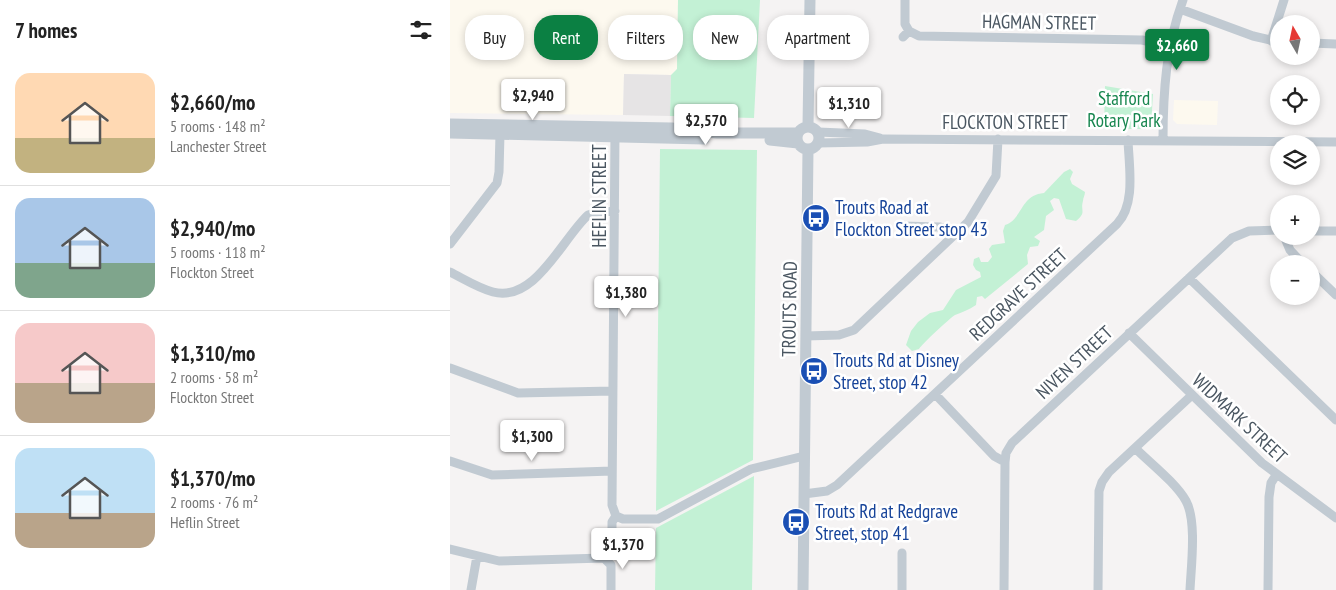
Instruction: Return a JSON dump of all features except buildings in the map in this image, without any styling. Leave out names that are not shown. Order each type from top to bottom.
[{"type":"street","name":"TROUTS ROAD","points":[[803,590],[810,0]]},
{"type":"street","name":"HAGMAN STREET","points":[[906,0],[906,34],[919,36],[1142,40],[1169,46]]},
{"type":"street","points":[[1281,15],[1284,0]]},
{"type":"street","points":[[1163,141],[1165,76],[1169,46],[1182,4],[1270,40]]},
{"type":"street","points":[[1320,43],[1336,44]]},
{"type":"street","name":"FLOCKTON STREET","points":[[450,124],[615,132],[808,138],[865,134],[883,139],[1336,142]]},
{"type":"street","name":"FLOCKTON STREET","points":[[450,133],[615,132]]},
{"type":"street","name":"HEFLIN STREET","points":[[612,533],[612,522],[616,516],[612,509],[616,211],[615,132]]},
{"type":"street","points":[[450,244],[497,183],[500,134]]},
{"type":"street","points":[[806,336],[839,335],[854,330],[958,234],[973,216],[995,180],[998,139]]},
{"type":"street","name":"REDGRAVE STREET","points":[[804,494],[826,491],[837,485],[1122,219],[1129,201],[1128,140]]},
{"type":"street","points":[[450,272],[494,292],[516,291],[531,283],[588,215],[598,212],[616,211]]},
{"type":"street","points":[[900,226],[940,227],[958,234]]},
{"type":"street","name":"NIVEN STREET","points":[[1004,590],[1005,462],[1008,449],[1015,439],[1236,235],[1249,230],[1270,230]]},
{"type":"street","points":[[1320,231],[1336,231]]},
{"type":"street","points":[[1189,278],[1336,420]]},
{"type":"street","points":[[1320,280],[1336,295]]},
{"type":"street","name":"WIDMARK STREET","points":[[1129,333],[1276,475],[1336,518]]},
{"type":"street","points":[[450,368],[518,393],[613,391]]},
{"type":"street","points":[[935,394],[994,456],[1005,462]]},
{"type":"street","points":[[1098,590],[1100,487],[1109,472],[1192,395]]},
{"type":"street","points":[[1135,448],[1180,493],[1188,505],[1191,524],[1190,590]]},
{"type":"street","points":[[616,516],[623,519],[658,519],[751,469],[804,456]]},
{"type":"street","points":[[450,461],[492,475],[612,471]]},
{"type":"street","points":[[1268,590],[1269,497],[1276,475]]},
{"type":"street","points":[[450,549],[506,561],[600,558],[608,560],[612,568],[611,590]]},
{"type":"street","points":[[902,553],[902,590]]},
{"type":"street","points":[[471,590],[477,556]]},
{"type":"shaded area","points":[[450,0],[678,0],[678,15],[608,15],[608,60],[677,60],[677,69],[671,75],[624,74],[623,115],[450,113]]},
{"type":"shaded area","points":[[624,74],[671,75],[670,116],[623,115]]},
{"type":"shaded area","points":[[1174,100],[1218,101],[1217,125],[1177,124],[1173,120]]},
{"type":"green space","points":[[678,0],[760,0],[757,59],[757,15],[693,15],[693,60],[757,60],[754,118],[670,116],[671,75],[677,69],[677,60],[683,60],[683,15],[678,15]]},
{"type":"green space","name":"Stafford Rotary Park","points":[[1105,86],[1153,94],[1151,127],[1146,129],[1104,129]]},
{"type":"green space","points":[[660,149],[757,150],[753,460],[656,511]]},
{"type":"green space","points":[[1070,169],[1073,172],[1070,179],[1072,184],[1085,192],[1082,213],[1079,218],[1076,221],[1066,219],[1059,199],[1054,198],[1050,201],[1054,210],[1046,216],[1044,230],[1034,237],[1040,241],[1038,246],[1030,247],[1027,255],[1028,264],[985,299],[982,296],[977,297],[976,305],[955,315],[919,349],[912,351],[906,345],[911,331],[918,322],[930,313],[943,310],[956,290],[981,277],[980,272],[973,265],[974,259],[979,257],[981,262],[988,262],[992,257],[989,249],[992,245],[1005,243],[1003,231],[1005,225],[1015,218],[1030,198],[1044,193],[1064,172]]},
{"type":"green space","points":[[754,476],[752,590],[655,590],[656,528]]},
{"type":"place","name":"Trouts Road at Flockton Street stop 43","points":[[816,218]]},
{"type":"place","name":"Trouts Rd at Disney Street, stop 42","points":[[814,371]]},
{"type":"place","name":"Trouts Rd at Redgrave Street, stop 41","points":[[796,522]]}]
